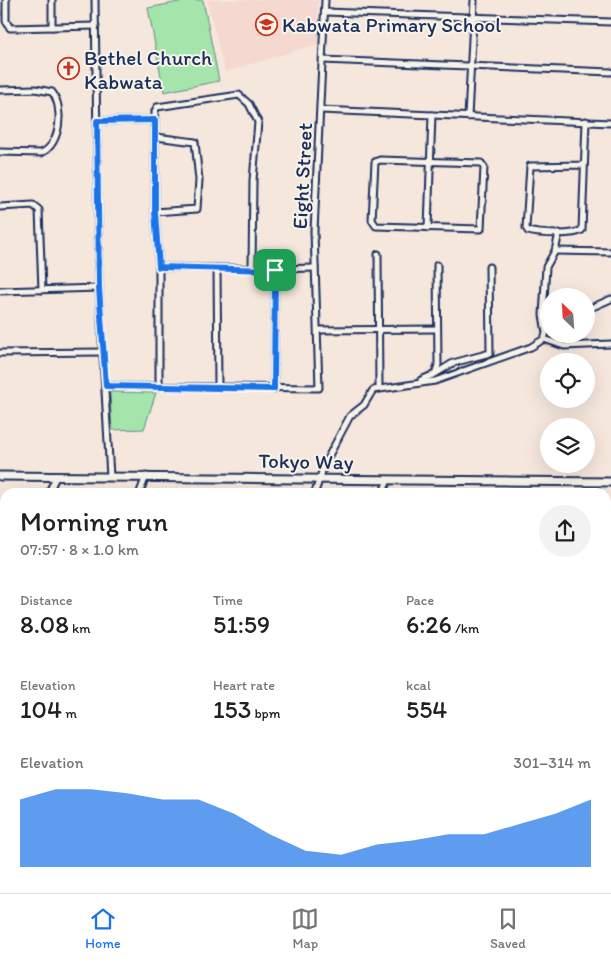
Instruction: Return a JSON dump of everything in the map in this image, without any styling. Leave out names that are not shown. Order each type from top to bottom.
[{"type":"main road","name":"Tokyo Way","points":[[0,476],[611,482]]},
{"type":"street","points":[[6,0],[8,27],[96,26]]},
{"type":"street","points":[[52,0],[52,27]]},
{"type":"street","points":[[95,0],[99,288],[110,477]]},
{"type":"street","name":"Eight Street","points":[[274,389],[314,389],[319,388],[320,384],[314,231],[325,0]]},
{"type":"street","points":[[468,117],[474,0]]},
{"type":"street","points":[[325,12],[611,22]]},
{"type":"street","points":[[323,60],[611,72]]},
{"type":"street","points":[[0,90],[34,89],[52,92],[58,107],[59,122],[56,135],[46,151],[42,153],[0,152]]},
{"type":"street","points":[[159,387],[159,267],[155,212],[155,120],[157,107],[239,95],[256,114],[258,122],[253,180],[252,269]]},
{"type":"street","points":[[321,110],[611,123]]},
{"type":"street","points":[[428,228],[432,162],[432,115]]},
{"type":"street","points":[[97,121],[155,120]]},
{"type":"street","points":[[584,165],[530,166],[526,228],[528,231],[559,233],[582,230],[586,121]]},
{"type":"street","points":[[155,212],[197,209],[199,180],[195,142],[156,138]]},
{"type":"street","points":[[380,160],[481,163],[484,167],[482,226],[477,230],[428,228],[376,226],[373,224],[374,162],[380,160]]},
{"type":"street","points":[[0,207],[33,205],[39,210],[42,290]]},
{"type":"street","points":[[546,288],[546,267],[555,251],[559,233]]},
{"type":"street","points":[[555,251],[611,252]]},
{"type":"street","points":[[378,254],[379,388]]},
{"type":"street","points":[[435,374],[438,365],[436,329],[437,265]]},
{"type":"street","points":[[159,267],[275,270],[315,268]]},
{"type":"street","points":[[411,384],[435,374],[453,363],[490,353],[489,267]]},
{"type":"street","points":[[217,268],[218,387]]},
{"type":"street","points":[[106,386],[274,389],[275,270]]},
{"type":"street","points":[[0,291],[99,288]]},
{"type":"street","points":[[595,306],[611,298]]},
{"type":"street","points":[[319,330],[378,331],[436,329]]},
{"type":"street","points":[[317,488],[322,478],[325,463],[350,416],[364,405],[373,390],[435,381],[540,343]]},
{"type":"street","points":[[555,343],[564,346],[611,344]]},
{"type":"street","points":[[0,352],[103,352]]},
{"type":"street","points":[[142,488],[146,476]]},
{"type":"street","points":[[51,488],[56,477]]},
{"type":"street","points":[[385,488],[388,480]]},
{"type":"shaded area","name":"Kabwata Primary School","points":[[207,0],[318,0],[318,44],[225,72]]},
{"type":"green space","points":[[189,0],[203,0],[219,81],[164,92],[148,8]]},
{"type":"green space","points":[[110,392],[156,393],[144,429],[112,430]]},
{"type":"place","name":"Kabwata Primary School","points":[[266,24]]},
{"type":"place","name":"Bethel Church Kabwata","points":[[68,69]]},
{"type":"route","points":[[155,120],[155,212],[159,267],[275,270],[274,389],[106,386],[99,288],[97,121],[155,120]]}]
